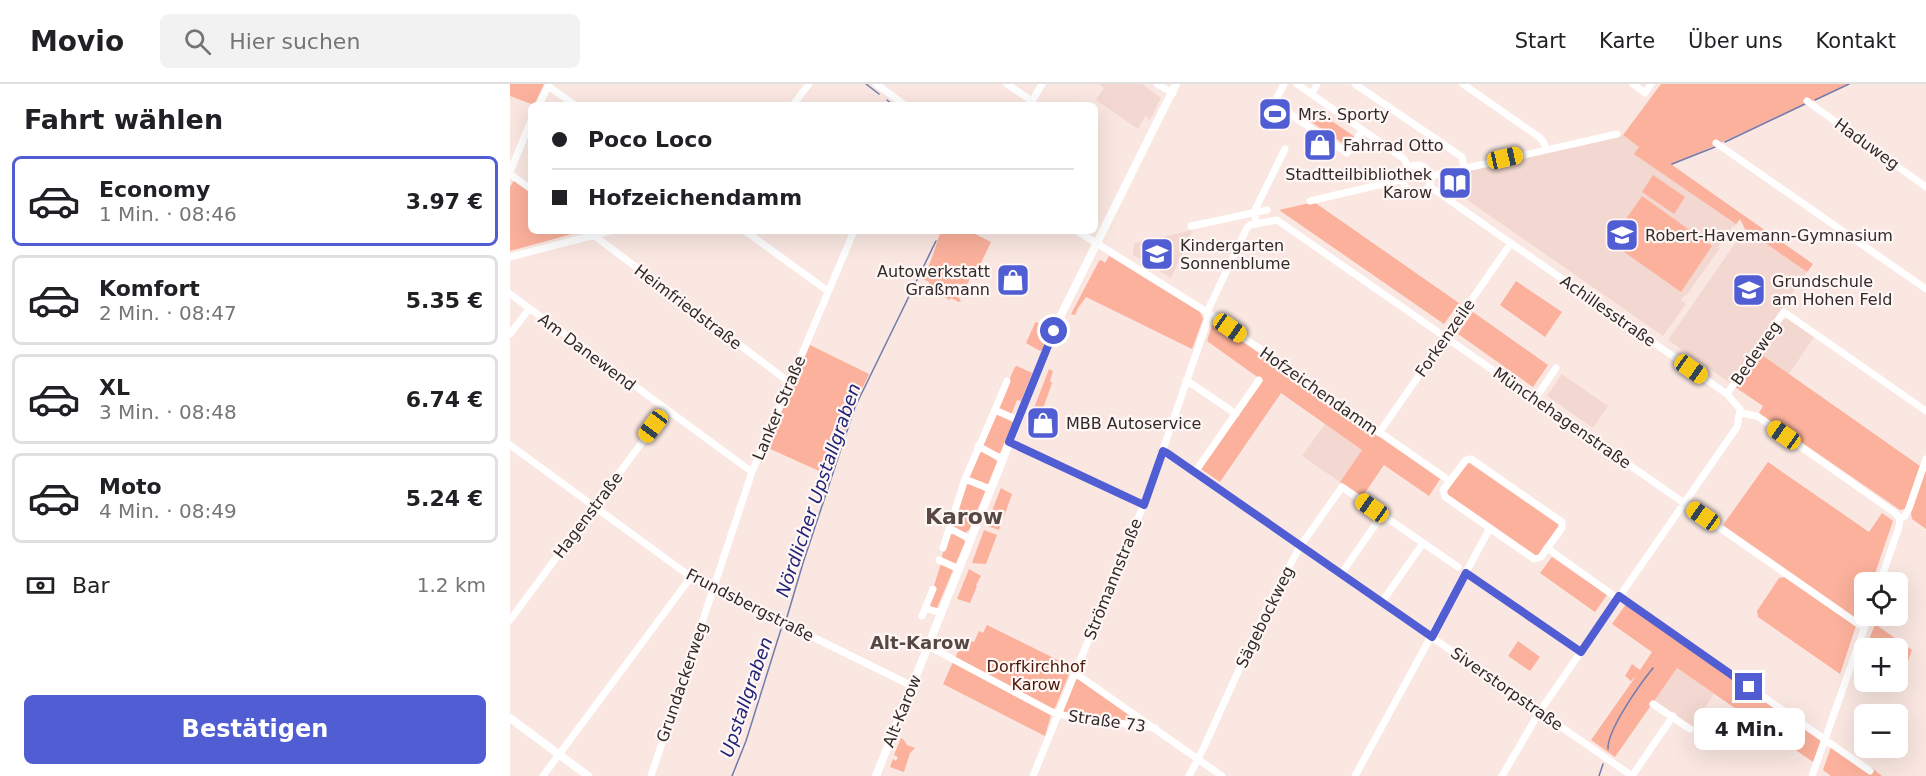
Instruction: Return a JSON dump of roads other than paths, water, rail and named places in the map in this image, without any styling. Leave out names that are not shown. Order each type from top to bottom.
[{"type":"main road","name":"Alt-Karow","points":[[876,776],[1059,319],[1174,89],[1181,84]]},
{"type":"main road","points":[[510,718],[588,776]]},
{"type":"street","points":[[795,102],[809,84]]},
{"type":"street","points":[[876,84],[901,102]]},
{"type":"street","points":[[1007,84],[1030,102]]},
{"type":"street","points":[[1032,102],[1042,84]]},
{"type":"street","points":[[1157,84],[1174,89]]},
{"type":"street","points":[[1284,84],[1274,103],[1347,153],[1363,130]]},
{"type":"street","points":[[1297,84],[1404,159],[1409,168]]},
{"type":"street","points":[[1312,94],[1317,84]]},
{"type":"street","points":[[1355,84],[1462,158],[1464,168]]},
{"type":"street","points":[[1462,84],[1539,137],[1546,149]]},
{"type":"street","points":[[1633,84],[1646,93],[1651,84]]},
{"type":"street","points":[[540,102],[549,85],[570,102]]},
{"type":"street","name":"Haduweg","points":[[1807,101],[1926,186]]},
{"type":"street","points":[[528,128],[510,173],[528,187]]},
{"type":"street","points":[[1431,176],[1617,134]]},
{"type":"street","points":[[1716,143],[1926,289]]},
{"type":"street","points":[[1257,224],[1254,212],[1285,149]]},
{"type":"street","points":[[1418,165],[1424,167],[1431,176],[1429,186],[1425,190],[1415,192],[1407,188],[1404,179],[1409,168],[1418,165]]},
{"type":"street","points":[[1310,201],[1404,179]]},
{"type":"street","name":"Achillesstraße","points":[[1429,186],[1727,394],[1736,401],[1741,412],[1757,416],[1895,513],[1900,519]]},
{"type":"street","points":[[1191,226],[1267,210]]},
{"type":"street","name":"Münchehagenstraße","points":[[1257,224],[1277,220],[1854,621]]},
{"type":"street","name":"Strömannstraße","points":[[1033,776],[1144,505],[1208,319],[1207,312],[1246,228],[1257,224]]},
{"type":"street","points":[[510,257],[588,234]]},
{"type":"street","name":"Heimfriedstraße","points":[[592,234],[789,382]]},
{"type":"street","points":[[749,234],[828,291]]},
{"type":"street","name":"Lanker Straße","points":[[714,589],[752,472],[853,234]]},
{"type":"street","name":"Hofzeichendamm","points":[[1081,234],[1207,312],[1450,481]]},
{"type":"street","name":"Forkenzeile","points":[[1379,433],[1510,243]]},
{"type":"street","name":"Am Danewend","points":[[510,294],[752,472]]},
{"type":"street","points":[[510,334],[529,309]]},
{"type":"street","name":"Bedeweg","points":[[1727,394],[1784,312],[1926,411]]},
{"type":"street","points":[[1535,399],[1556,368]]},
{"type":"street","points":[[1186,380],[1236,414]]},
{"type":"street","points":[[1196,472],[1259,380]]},
{"type":"street","points":[[943,548],[965,479],[1007,381]]},
{"type":"street","name":"Hagenstraße","points":[[510,620],[666,410]]},
{"type":"street","points":[[994,410],[1018,420]]},
{"type":"street","points":[[1502,776],[1540,711],[1737,427],[1741,412]]},
{"type":"street","points":[[1009,442],[1144,505]]},
{"type":"street","name":"Frundsbergstraße","points":[[510,445],[691,577],[912,686]]},
{"type":"street","points":[[978,446],[1002,459]]},
{"type":"street","name":"Siverstorpstraße","points":[[1163,451],[1632,776]]},
{"type":"street","points":[[1471,459],[1562,522],[1562,528],[1541,557],[1534,559],[1445,497],[1443,490],[1450,481],[1466,460],[1471,459]]},
{"type":"street","points":[[1883,572],[1900,519],[1905,516],[1909,508],[1926,459]]},
{"type":"street","points":[[965,479],[990,489]]},
{"type":"street","name":"Sägebockweg","points":[[1189,776],[1268,607],[1301,545],[1342,488],[1382,515]]},
{"type":"street","points":[[1341,574],[1382,515],[1458,567]]},
{"type":"street","points":[[949,528],[970,539]]},
{"type":"street","points":[[1355,776],[1490,528]]},
{"type":"street","points":[[1382,602],[1423,543]]},
{"type":"street","points":[[1547,548],[1870,771]]},
{"type":"street","points":[[939,560],[959,569]]},
{"type":"street","points":[[1466,573],[1581,652]]},
{"type":"street","points":[[543,776],[691,577]]},
{"type":"street","name":"Grundackerweg","points":[[651,776],[714,589]]},
{"type":"street","points":[[922,616],[933,589]]},
{"type":"street","points":[[926,608],[941,614]]},
{"type":"street","points":[[1812,776],[1865,626]]},
{"type":"street","points":[[928,646],[1059,715]]},
{"type":"street","name":"Straße 73","points":[[1075,673],[1222,776]]},
{"type":"street","points":[[1653,704],[1690,729]]},
{"type":"street","name":"Straße 73","points":[[1059,715],[1155,728]]},
{"type":"street","points":[[1632,776],[1673,716]]},
{"type":"waterway","name":"Nördlicher Upstallgraben","points":[[866,84],[879,94]]},
{"type":"waterway","points":[[1815,100],[1849,84]]},
{"type":"waterway","points":[[1725,142],[1805,104]]},
{"type":"waterway","points":[[1672,164],[1715,147]]},
{"type":"waterway","name":"Nördlicher Upstallgraben","points":[[787,617],[855,407],[936,241]]},
{"type":"waterway","name":"Upstallgraben","points":[[732,776],[746,741],[782,626]]},
{"type":"waterway","points":[[1608,749],[1618,719],[1653,668]]},
{"type":"waterway","points":[[1599,776],[1603,764]]},
{"type":"place","name":"Mrs. Sporty","points":[[1275,114]]},
{"type":"place","name":"Fahrrad Otto","points":[[1320,145]]},
{"type":"place","name":"Stadtteilbibliothek Karow","points":[[1455,183]]},
{"type":"place","name":"Robert-Havemann-Gymnasium","points":[[1622,235]]},
{"type":"place","name":"Kindergarten Sonnenblume","points":[[1157,254]]},
{"type":"place","name":"Autowerkstatt Graßmann","points":[[1013,280]]},
{"type":"place","name":"Grundschule am Hohen Feld","points":[[1749,290]]},
{"type":"place","name":"MBB Autoservice","points":[[1043,423]]},
{"type":"district","name":"Karow","points":[[964,516]]},
{"type":"district","name":"Alt-Karow","points":[[920,642]]},
{"type":"park label","name":"Dorfkirchhof Karow","points":[[1036,675]]}]
